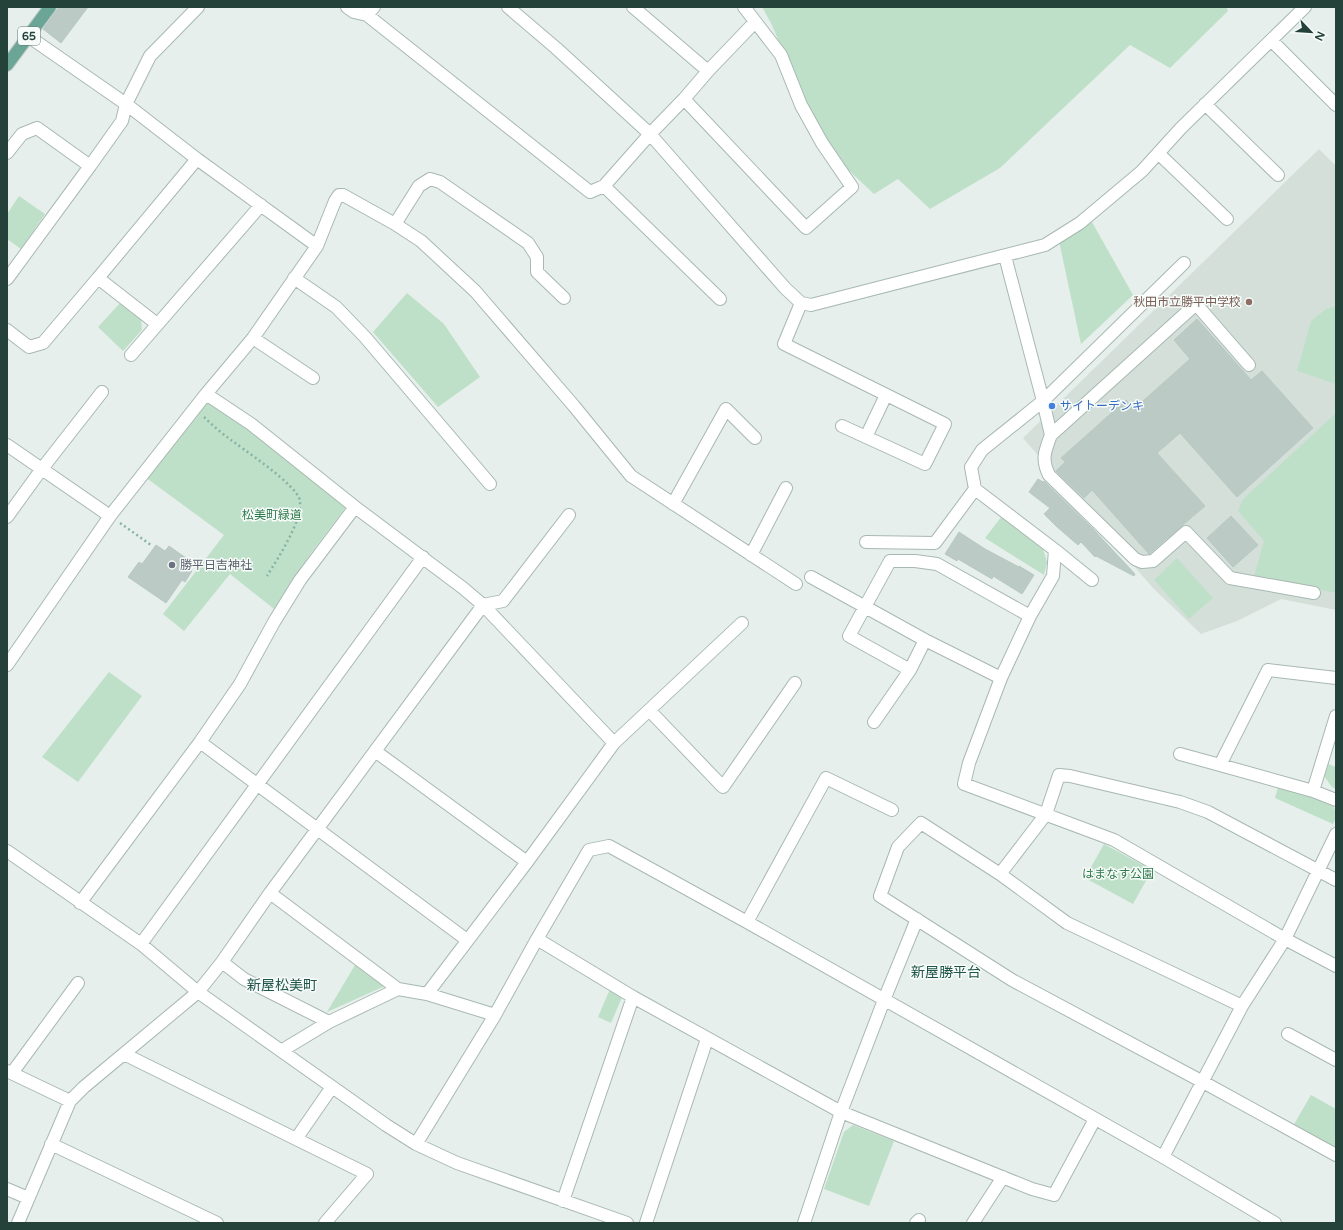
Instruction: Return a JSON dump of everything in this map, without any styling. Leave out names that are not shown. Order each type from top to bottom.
[{"type":"main road","name":"65","points":[[7,65],[50,7]]},
{"type":"street","points":[[7,279],[122,121],[126,104],[150,56],[198,7]]},
{"type":"street","points":[[347,7],[354,12],[371,11],[590,192],[604,186],[650,134],[684,100],[708,71],[755,22]]},
{"type":"street","points":[[508,7],[562,53],[650,134],[785,288],[801,303],[811,305],[1045,245],[1080,223],[1142,171],[1181,128],[1305,7]]},
{"type":"street","points":[[633,7],[708,71]]},
{"type":"street","points":[[684,100],[806,228],[852,187],[822,143],[801,105],[781,55],[744,7]]},
{"type":"street","points":[[28,36],[126,104],[197,159],[317,246]]},
{"type":"street","points":[[1271,40],[1336,105]]},
{"type":"street","points":[[1205,104],[1278,175]]},
{"type":"street","points":[[7,153],[22,134],[37,128],[90,166]]},
{"type":"street","points":[[1158,153],[1227,219]]},
{"type":"street","points":[[7,330],[29,347],[43,343],[197,159]]},
{"type":"street","points":[[396,224],[419,186],[430,179],[440,182],[528,243],[536,257],[537,272],[564,298]]},
{"type":"street","points":[[604,186],[720,299]]},
{"type":"street","points":[[7,665],[110,516],[206,394],[253,338],[317,246],[338,195],[343,195],[396,224],[421,240],[475,291],[574,406],[631,476],[796,584]]},
{"type":"street","points":[[131,355],[261,205]]},
{"type":"street","points":[[1005,256],[1051,435]]},
{"type":"street","points":[[1092,580],[975,489],[971,467],[982,450],[1043,401],[1184,263]]},
{"type":"street","points":[[98,278],[157,324]]},
{"type":"street","points":[[294,278],[336,307],[365,337],[490,484]]},
{"type":"street","points":[[801,303],[784,344],[944,424],[925,464],[842,426]]},
{"type":"street","points":[[1249,365],[1196,304],[1051,435],[1044,454],[1045,468],[1049,475],[1134,559],[1142,562],[1153,561],[1186,532],[1230,578],[1314,593]]},
{"type":"street","points":[[253,338],[313,378]]},
{"type":"street","points":[[7,517],[41,470],[102,392]]},
{"type":"street","points":[[206,394],[251,424],[355,507],[423,557],[483,605],[614,743]]},
{"type":"street","points":[[866,437],[886,395]]},
{"type":"street","points":[[673,504],[726,409],[755,438]]},
{"type":"street","points":[[7,445],[41,470],[110,516]]},
{"type":"street","points":[[752,555],[786,488]]},
{"type":"street","points":[[866,542],[935,543],[975,489]]},
{"type":"street","points":[[80,903],[200,742],[240,684],[274,622],[300,580],[355,507]]},
{"type":"street","points":[[18,1223],[70,1101],[84,1087],[198,992],[222,962],[270,893],[483,605],[503,600],[568,515]]},
{"type":"street","points":[[1055,550],[1053,576],[1030,616],[1001,678],[969,763],[964,784],[1114,840],[1285,939],[1336,966]]},
{"type":"street","points":[[141,944],[423,557]]},
{"type":"street","points":[[910,670],[849,636],[890,562],[915,561],[937,564],[1030,616]]},
{"type":"street","points":[[812,577],[925,640],[1001,678]]},
{"type":"street","points":[[427,994],[527,862],[614,743],[742,623]]},
{"type":"street","points":[[874,722],[910,670],[925,640]]},
{"type":"street","points":[[1220,765],[1268,670],[1336,678]]},
{"type":"street","points":[[649,710],[723,787],[796,682]]},
{"type":"street","points":[[1313,791],[1336,716]]},
{"type":"street","points":[[200,742],[467,940]]},
{"type":"street","points":[[375,751],[527,862]]},
{"type":"street","points":[[1180,754],[1313,791],[1336,800]]},
{"type":"street","points":[[1000,874],[1046,814],[1059,775],[1070,776],[1180,802],[1208,812],[1336,880]]},
{"type":"street","points":[[747,922],[826,778],[892,810]]},
{"type":"street","points":[[1242,1006],[1067,923],[1000,874],[922,823],[898,847],[880,896],[1012,980],[1336,1155]]},
{"type":"street","points":[[1163,1157],[1242,1006],[1285,939],[1336,834]]},
{"type":"street","points":[[416,1144],[495,1016],[537,939],[589,850],[609,846],[747,922],[1163,1157],[1275,1223]]},
{"type":"street","points":[[7,851],[141,944],[198,992],[386,1125],[416,1144],[457,1163],[627,1223]]},
{"type":"street","points":[[270,893],[398,989],[427,994],[495,1016]]},
{"type":"street","points":[[804,1223],[841,1112],[917,919]]},
{"type":"street","points":[[537,939],[633,997],[841,1112],[1032,1189],[1054,1194],[1094,1119]]},
{"type":"street","points":[[222,962],[244,978],[329,1022]]},
{"type":"street","points":[[70,1101],[9,1072],[78,983]]},
{"type":"street","points":[[281,1051],[329,1022],[398,989]]},
{"type":"street","points":[[564,1201],[633,997]]},
{"type":"street","points":[[1288,1034],[1336,1060]]},
{"type":"street","points":[[646,1223],[708,1039]]},
{"type":"street","points":[[124,1054],[367,1174],[325,1223]]},
{"type":"street","points":[[296,1139],[332,1087]]},
{"type":"street","points":[[51,1144],[217,1223]]},
{"type":"street","points":[[973,1223],[1003,1178]]},
{"type":"street","points":[[7,1189],[28,1198]]},
{"type":"path","points":[[194,409],[226,436],[277,474],[293,489],[300,500],[298,517],[284,547],[267,576]]},
{"type":"path","points":[[110,516],[151,546]]},
{"type":"shaded area","name":"秋田市立勝平中学校","points":[[1319,149],[1336,166],[1336,610],[1281,599],[1237,621],[1201,634],[1153,588],[1023,438]]},
{"type":"green space","points":[[762,7],[1226,7],[1228,11],[1170,68],[1130,45],[1000,168],[930,209],[898,179],[874,194],[841,163],[808,110],[771,23]]},
{"type":"green space","points":[[19,196],[45,214],[21,249],[7,239],[7,214]]},
{"type":"green space","points":[[1092,222],[1133,295],[1081,344],[1059,241]]},
{"type":"green space","points":[[407,293],[444,324],[480,377],[438,407],[373,332]]},
{"type":"green space","points":[[122,301],[141,319],[142,330],[123,351],[98,327]]},
{"type":"green space","points":[[1336,306],[1336,384],[1297,371],[1311,321],[1326,309]]},
{"type":"green space","name":"松美町緑道","points":[[206,400],[249,429],[346,507],[311,553],[274,609],[230,574],[184,631],[163,614],[224,535],[145,477]]},
{"type":"green space","points":[[1336,413],[1336,593],[1254,576],[1264,541],[1238,511],[1243,499]]},
{"type":"green space","points":[[1002,516],[1041,542],[1047,562],[1044,575],[985,538]]},
{"type":"green space","points":[[1177,558],[1213,598],[1189,619],[1154,580]]},
{"type":"green space","points":[[109,672],[142,696],[78,782],[42,757]]},
{"type":"green space","points":[[1328,764],[1336,767],[1336,789],[1332,787],[1324,776]]},
{"type":"green space","points":[[1278,787],[1331,803],[1336,813],[1336,818],[1333,824],[1275,798]]},
{"type":"green space","name":"はまなす公園","points":[[1104,844],[1152,870],[1133,904],[1085,878]]},
{"type":"green space","points":[[355,965],[385,986],[327,1012]]},
{"type":"green space","points":[[610,989],[623,995],[611,1023],[598,1017]]},
{"type":"green space","points":[[1311,1095],[1336,1109],[1336,1150],[1293,1126]]},
{"type":"green space","points":[[853,1125],[894,1141],[869,1206],[824,1189],[844,1132]]},
{"type":"building","points":[[59,7],[88,7],[61,43],[43,29]]},
{"type":"building","points":[[1197,319],[1251,380],[1262,371],[1313,428],[1237,497],[1180,433],[1157,453],[1205,506],[1149,554],[1092,490],[1084,498],[1056,471],[1065,462],[1061,458],[1126,400],[1134,409],[1190,359],[1174,340]]},
{"type":"building","points":[[1038,479],[1043,482],[1044,481],[1093,529],[1135,574],[1134,576],[1096,556],[1095,557],[1081,542],[1078,545],[1044,514],[1050,508],[1029,492]]},
{"type":"building","points":[[1231,516],[1258,545],[1233,567],[1207,538]]},
{"type":"building","points":[[959,532],[985,549],[1034,575],[1022,594],[993,576],[992,579],[958,559],[957,561],[945,554]]},
{"type":"building","points":[[156,545],[165,551],[169,546],[193,563],[189,569],[192,571],[185,582],[182,580],[166,603],[128,577],[139,562],[142,564]]},
{"type":"place","name":"秋田市立勝平中学校","points":[[1249,302]]},
{"type":"place","name":"サイトーデンキ","points":[[1052,406]]},
{"type":"place","name":"勝平日吉神社","points":[[172,565]]},
{"type":"district","name":"新屋勝平台","points":[[946,972]]},
{"type":"district","name":"新屋松美町","points":[[282,985]]}]
